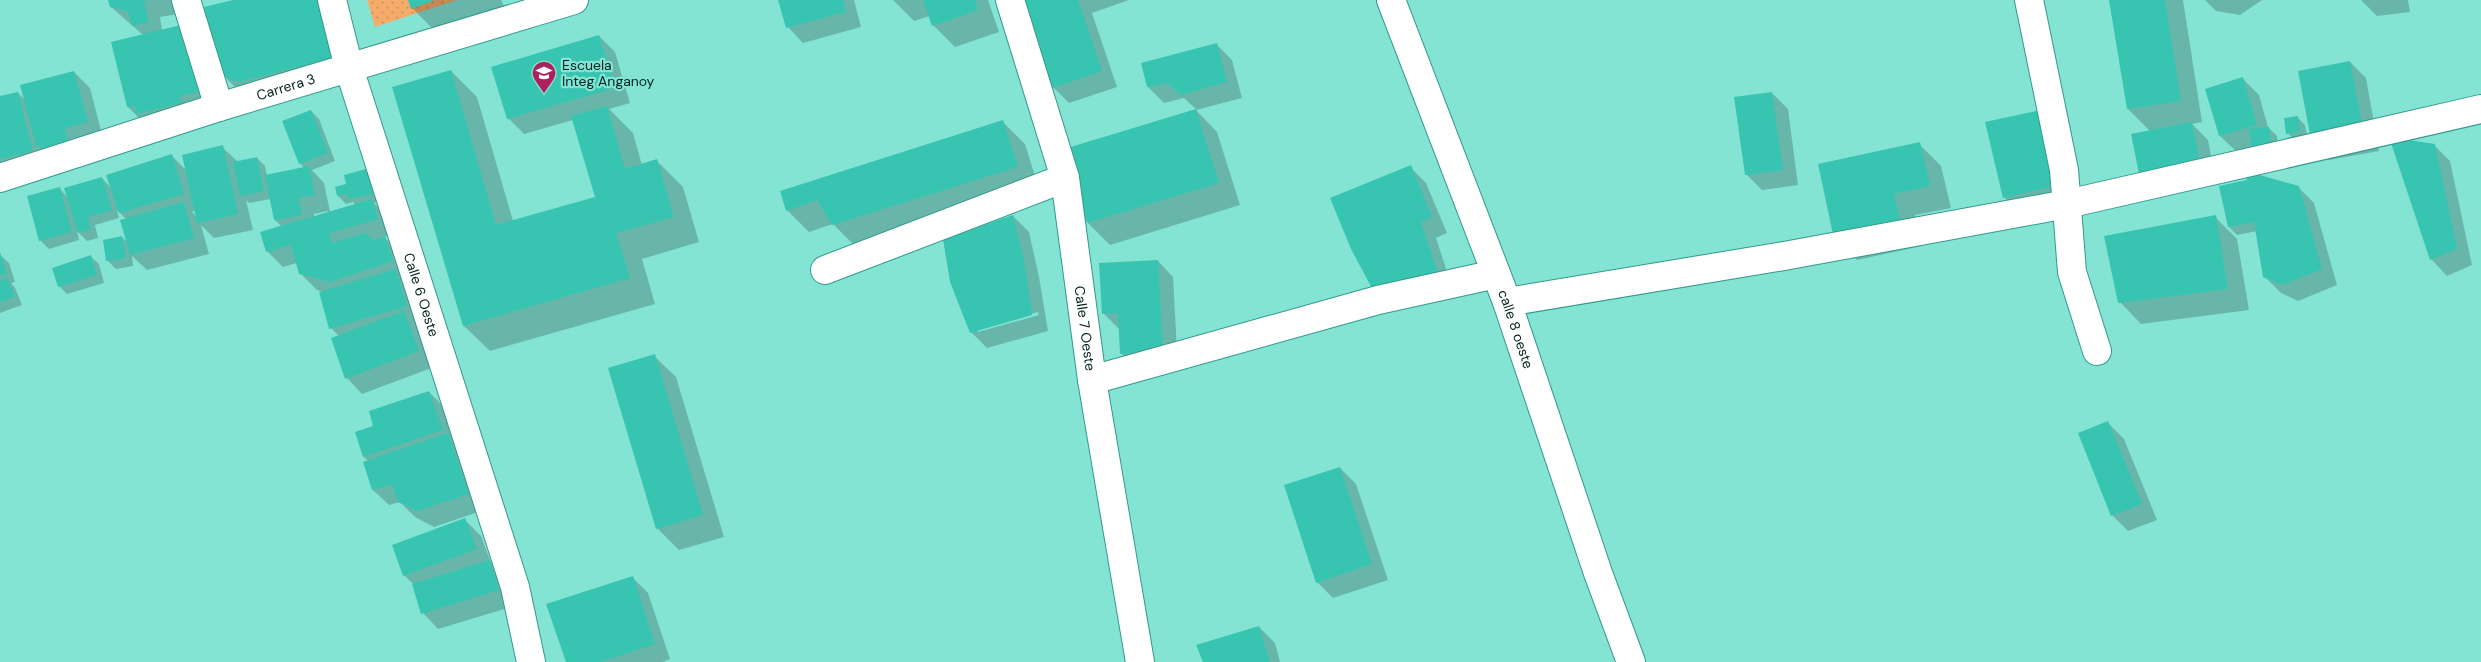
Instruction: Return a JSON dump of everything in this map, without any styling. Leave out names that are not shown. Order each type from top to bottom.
[{"type":"street","points":[[186,0],[219,107]]},
{"type":"street","name":"Calle 6 Oeste","points":[[332,0],[349,68],[515,587],[531,662]]},
{"type":"street","name":"Carrera 3","points":[[0,178],[219,107],[574,0]]},
{"type":"street","name":"Calle 7 Oeste","points":[[1010,0],[1065,178],[1092,380],[1140,662]]},
{"type":"street","name":"calle 8 oeste","points":[[1391,0],[1507,302],[1598,573],[1631,662]]},
{"type":"street","points":[[2029,0],[2064,170],[2072,272],[2097,351]]},
{"type":"street","points":[[1507,302],[1784,256],[2067,204],[2481,109]]},
{"type":"street","points":[[824,270],[1065,178]]},
{"type":"street","points":[[1092,380],[1378,300],[1496,274]]},
{"type":"shaded area","points":[[367,0],[457,0],[375,27]]},
{"type":"building","points":[[108,0],[148,0],[144,2],[149,22],[132,26],[128,11],[110,7]]},
{"type":"building","points":[[233,0],[318,0],[333,58],[239,82],[221,76],[204,7]]},
{"type":"building","points":[[408,0],[435,0],[411,9]]},
{"type":"building","points":[[778,0],[843,0],[846,12],[786,28]]},
{"type":"building","points":[[923,0],[975,0],[978,10],[932,26]]},
{"type":"building","points":[[1021,0],[1078,0],[1102,71],[1052,88]]},
{"type":"building","points":[[2109,0],[2165,0],[2181,101],[2127,109]]},
{"type":"building","points":[[185,24],[202,91],[180,96],[182,103],[136,114],[135,106],[127,107],[111,42]]},
{"type":"building","points":[[599,35],[615,88],[507,119],[491,67]]},
{"type":"building","points":[[1217,43],[1227,82],[1181,95],[1167,83],[1147,87],[1141,63]]},
{"type":"building","points":[[2350,61],[2364,135],[2312,145],[2298,71]]},
{"type":"building","points":[[451,70],[496,225],[595,197],[571,116],[607,106],[625,169],[657,159],[674,217],[616,233],[630,278],[463,326],[392,87]]},
{"type":"building","points":[[74,71],[88,122],[65,128],[68,143],[44,149],[36,145],[20,85]]},
{"type":"building","points":[[2243,77],[2257,125],[2219,136],[2205,89]]},
{"type":"building","points":[[18,92],[33,151],[0,159],[0,96]]},
{"type":"building","points":[[1772,92],[1783,170],[1745,175],[1734,97]]},
{"type":"building","points":[[1196,109],[1219,183],[1087,223],[1064,149]]},
{"type":"building","points":[[311,110],[328,153],[299,164],[282,121]]},
{"type":"building","points":[[2041,110],[2059,185],[2003,198],[1985,122]]},
{"type":"building","points":[[2298,116],[2300,132],[2286,134],[2284,118]]},
{"type":"building","points":[[1003,120],[1018,167],[832,225],[817,200],[786,211],[780,191]]},
{"type":"building","points":[[2192,122],[2201,168],[2140,179],[2131,134]]},
{"type":"building","points":[[2269,127],[2273,155],[2253,157],[2249,129]]},
{"type":"building","points":[[2389,137],[2435,144],[2457,249],[2430,260]]},
{"type":"building","points":[[1920,142],[1930,186],[1894,194],[1901,224],[1834,239],[1818,164]]},
{"type":"building","points":[[223,145],[238,214],[197,223],[182,155]]},
{"type":"building","points":[[172,154],[184,194],[119,213],[106,175]]},
{"type":"building","points":[[257,157],[264,191],[240,196],[233,162]]},
{"type":"building","points":[[1411,165],[1432,217],[1421,222],[1438,274],[1374,292],[1351,249],[1330,198]]},
{"type":"building","points":[[309,166],[315,195],[298,198],[302,215],[274,220],[265,175]]},
{"type":"building","points":[[366,169],[373,194],[349,199],[347,194],[337,196],[335,187],[346,184],[344,175]]},
{"type":"building","points":[[2245,171],[2299,186],[2322,269],[2282,285],[2263,277],[2254,222],[2228,227],[2219,186],[2247,180]]},
{"type":"building","points":[[102,177],[112,210],[88,217],[91,229],[78,233],[64,188]]},
{"type":"building","points":[[60,187],[72,232],[39,241],[27,196]]},
{"type":"building","points":[[372,199],[378,219],[329,233],[332,243],[365,233],[374,240],[385,236],[393,261],[330,282],[299,274],[291,245],[266,252],[260,232]]},
{"type":"building","points":[[184,202],[194,238],[130,255],[120,220]]},
{"type":"building","points":[[1013,215],[1024,260],[1032,315],[970,333],[950,282],[943,239]]},
{"type":"building","points":[[2216,215],[2228,289],[2118,303],[2104,236]]},
{"type":"building","points":[[122,236],[126,258],[106,261],[103,240]]},
{"type":"building","points":[[0,252],[7,274],[0,276]]},
{"type":"building","points":[[91,255],[97,275],[58,287],[52,268]]},
{"type":"building","points":[[1158,260],[1163,352],[1120,354],[1118,313],[1102,314],[1099,263]]},
{"type":"building","points":[[396,269],[407,306],[329,329],[319,292]]},
{"type":"building","points":[[7,278],[15,297],[0,302],[0,281]]},
{"type":"building","points":[[404,311],[419,351],[345,379],[331,338]]},
{"type":"building","points":[[655,354],[703,515],[656,529],[608,368]]},
{"type":"building","points":[[429,391],[443,430],[363,457],[355,432],[373,426],[369,411]]},
{"type":"building","points":[[2108,421],[2142,504],[2111,516],[2078,433]]},
{"type":"building","points":[[448,433],[469,494],[417,511],[398,502],[392,484],[372,490],[363,462]]},
{"type":"building","points":[[1340,467],[1372,564],[1316,583],[1284,485]]},
{"type":"building","points":[[465,518],[477,549],[403,576],[392,545]]},
{"type":"building","points":[[490,560],[499,590],[421,614],[412,584]]},
{"type":"building","points":[[633,576],[655,644],[600,662],[566,662],[546,604]]},
{"type":"building","points":[[1259,626],[1270,662],[1203,662],[1196,645]]},
{"type":"place","name":"Escuela Integ Anganoy","points":[[544,94]]}]
